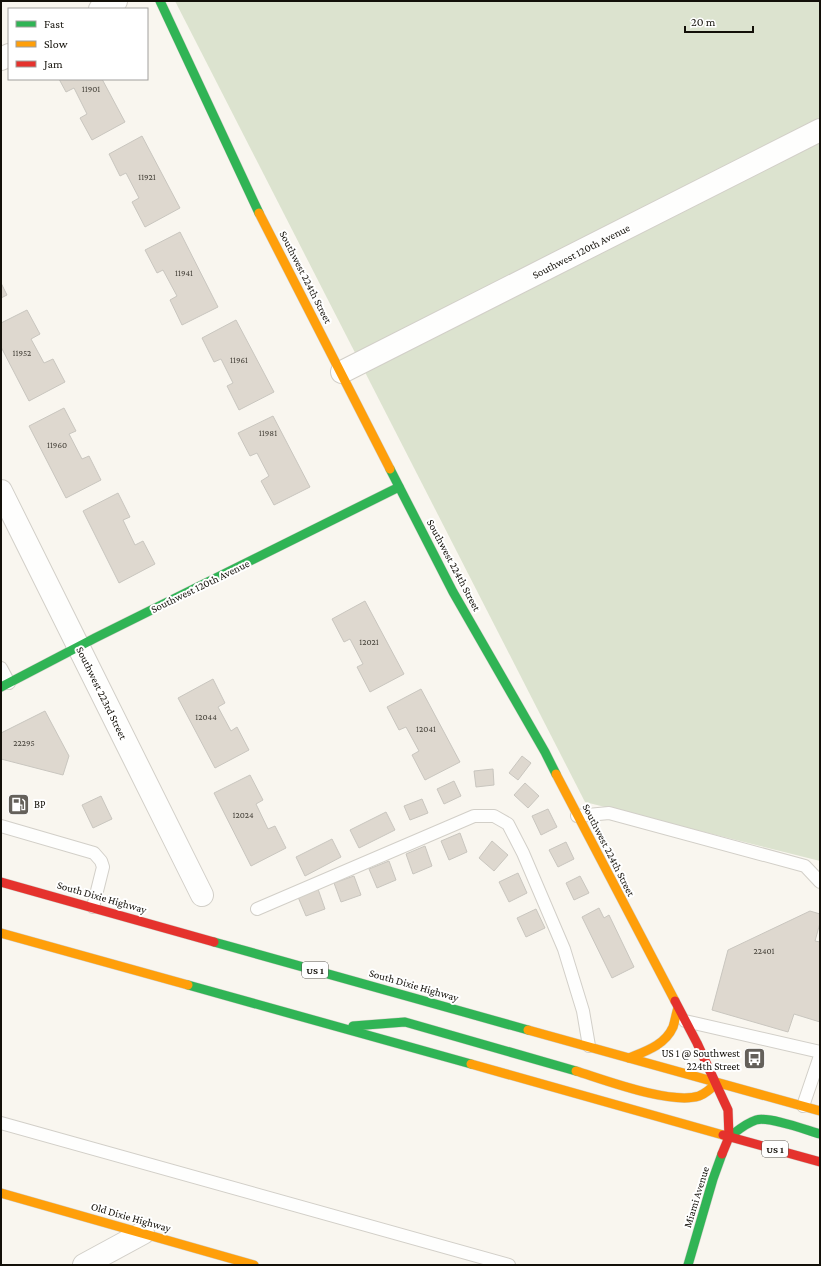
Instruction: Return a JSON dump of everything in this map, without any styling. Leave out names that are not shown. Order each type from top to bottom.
[{"type":"main road","name":"Southwest 224th Street","points":[[160,1],[253,200],[453,592],[546,752],[577,816],[685,1021],[728,1110],[729,1137]]},
{"type":"main road","name":"Southwest 120th Avenue","points":[[5,685],[79,646],[399,487]]},
{"type":"main road","name":"South Dixie Highway","points":[[1,882],[820,1111]]},
{"type":"main road","name":"US 1","points":[[1,933],[820,1162]]},
{"type":"main road","points":[[629,1058],[650,1049],[660,1043],[668,1035],[673,1026],[678,1008]]},
{"type":"main road","points":[[338,1027],[405,1022],[650,1093],[678,1098],[697,1096],[707,1092],[716,1083]]},
{"type":"main road","points":[[729,1137],[746,1125],[758,1119],[768,1120],[820,1134]]},
{"type":"main road","name":"Miami Avenue","points":[[688,1265],[713,1179],[729,1137]]},
{"type":"main road","name":"Old Dixie Highway","points":[[1,1193],[254,1265]]},
{"type":"street","points":[[102,8],[116,1]]},
{"type":"street","name":"Southwest 120th Avenue","points":[[342,372],[820,130]]},
{"type":"street","name":"Southwest 223rd Street","points":[[1,492],[202,895]]},
{"type":"street","points":[[84,1265],[143,1233]]},
{"type":"lane","points":[[1,668],[5,685]]},
{"type":"lane","points":[[577,816],[609,813],[805,866],[820,882]]},
{"type":"lane","points":[[257,910],[474,816],[494,816],[508,824],[523,853],[564,949],[583,1011],[589,1046]]},
{"type":"lane","points":[[1,826],[94,853],[101,861],[103,867],[93,907]]},
{"type":"lane","points":[[685,1021],[820,1052]]},
{"type":"lane","points":[[803,1106],[820,1056]]},
{"type":"lane","points":[[1,1123],[509,1265]]},
{"type":"green space","points":[[175,1],[820,1],[820,861],[585,802]]},
{"type":"building","points":[[60,80],[103,80],[125,122],[92,140],[80,118],[87,114],[74,88],[66,92]]},
{"type":"building","points":[[142,136],[180,208],[145,227],[132,202],[139,198],[126,173],[120,176],[109,154]]},
{"type":"building","points":[[180,232],[218,307],[182,325],[170,300],[177,296],[163,270],[157,273],[145,250]]},
{"type":"building","points":[[1,283],[7,295],[1,298]]},
{"type":"building","points":[[27,310],[40,334],[31,339],[44,363],[53,359],[65,382],[29,401],[1,347],[1,323]]},
{"type":"building","points":[[236,320],[274,392],[239,410],[227,386],[233,383],[221,359],[214,362],[202,338]]},
{"type":"building","points":[[64,408],[76,431],[69,434],[82,459],[89,456],[101,480],[66,498],[29,426]]},
{"type":"building","points":[[273,416],[310,487],[274,505],[261,481],[269,476],[257,453],[250,456],[238,433]]},
{"type":"building","points":[[118,493],[130,517],[123,520],[135,545],[143,541],[155,564],[119,583],[83,511]]},
{"type":"building","points":[[365,601],[404,674],[370,692],[357,667],[363,664],[350,639],[344,642],[332,619]]},
{"type":"building","points":[[213,679],[225,703],[218,707],[231,731],[237,727],[249,750],[215,768],[178,698]]},
{"type":"building","points":[[421,689],[460,762],[425,780],[412,755],[419,751],[406,727],[399,730],[387,707]]},
{"type":"building","points":[[45,711],[69,756],[63,775],[1,759],[1,733]]},
{"type":"building","points":[[522,756],[531,763],[518,780],[509,773]]},
{"type":"building","points":[[493,769],[494,785],[476,787],[474,771]]},
{"type":"building","points":[[250,775],[263,800],[256,804],[268,829],[275,826],[286,848],[251,866],[214,793]]},
{"type":"building","points":[[454,781],[461,796],[444,804],[437,789]]},
{"type":"building","points":[[525,783],[539,796],[528,808],[514,795]]},
{"type":"building","points":[[101,796],[112,819],[93,828],[82,805]]},
{"type":"building","points":[[422,799],[428,813],[410,820],[404,806]]},
{"type":"building","points":[[548,809],[557,827],[541,835],[532,816]]},
{"type":"building","points":[[386,812],[395,830],[359,848],[350,830]]},
{"type":"building","points":[[460,833],[467,852],[449,860],[441,841]]},
{"type":"building","points":[[332,839],[341,857],[305,876],[296,857]]},
{"type":"building","points":[[492,841],[508,855],[494,871],[479,858]]},
{"type":"building","points":[[566,842],[574,859],[558,867],[549,850]]},
{"type":"building","points":[[425,846],[432,866],[413,874],[406,854]]},
{"type":"building","points":[[389,861],[396,880],[377,888],[369,869]]},
{"type":"building","points":[[518,873],[527,893],[509,902],[499,882]]},
{"type":"building","points":[[354,876],[361,895],[341,902],[334,883]]},
{"type":"building","points":[[580,876],[589,893],[574,900],[566,883]]},
{"type":"building","points":[[318,889],[325,909],[306,916],[298,897]]},
{"type":"building","points":[[599,908],[604,918],[609,915],[634,967],[612,978],[582,917]]},
{"type":"building","points":[[536,909],[545,928],[526,937],[517,918]]},
{"type":"building","points":[[810,911],[820,914],[820,923],[815,941],[820,942],[820,1022],[794,1014],[788,1032],[712,1010],[728,950]]},
{"type":"traffic: fast","points":[[160,1],[259,213]]},
{"type":"traffic: fast","points":[[390,469],[453,592],[545,752],[556,774]]},
{"type":"traffic: fast","points":[[1,687],[95,638],[399,487]]},
{"type":"traffic: fast","points":[[214,942],[528,1030]]},
{"type":"traffic: fast","points":[[188,985],[471,1064]]},
{"type":"traffic: fast","points":[[353,1026],[405,1022],[576,1071]]},
{"type":"traffic: fast","points":[[729,1137],[749,1123],[762,1119],[820,1134]]},
{"type":"traffic: fast","points":[[688,1265],[713,1179],[722,1154]]},
{"type":"traffic: slow","points":[[259,213],[390,469]]},
{"type":"traffic: slow","points":[[556,774],[675,1001]]},
{"type":"traffic: slow","points":[[1,933],[188,985]]},
{"type":"traffic: slow","points":[[629,1058],[654,1047],[670,1033],[678,1008]]},
{"type":"traffic: slow","points":[[528,1030],[820,1111]]},
{"type":"traffic: slow","points":[[471,1064],[723,1135]]},
{"type":"traffic: slow","points":[[576,1071],[638,1090],[672,1097],[687,1098],[699,1096],[708,1091],[716,1083]]},
{"type":"traffic: slow","points":[[1,1193],[254,1265]]},
{"type":"traffic: jam","points":[[1,882],[214,942]]},
{"type":"traffic: jam","points":[[675,1001],[697,1043],[728,1110],[729,1137],[722,1154]]},
{"type":"traffic: jam","points":[[723,1135],[820,1162]]},
{"type":"place","name":"BP","points":[[18,804]]},
{"type":"place","name":"US 1 @ Southwest 224th Street","points":[[755,1059]]}]
